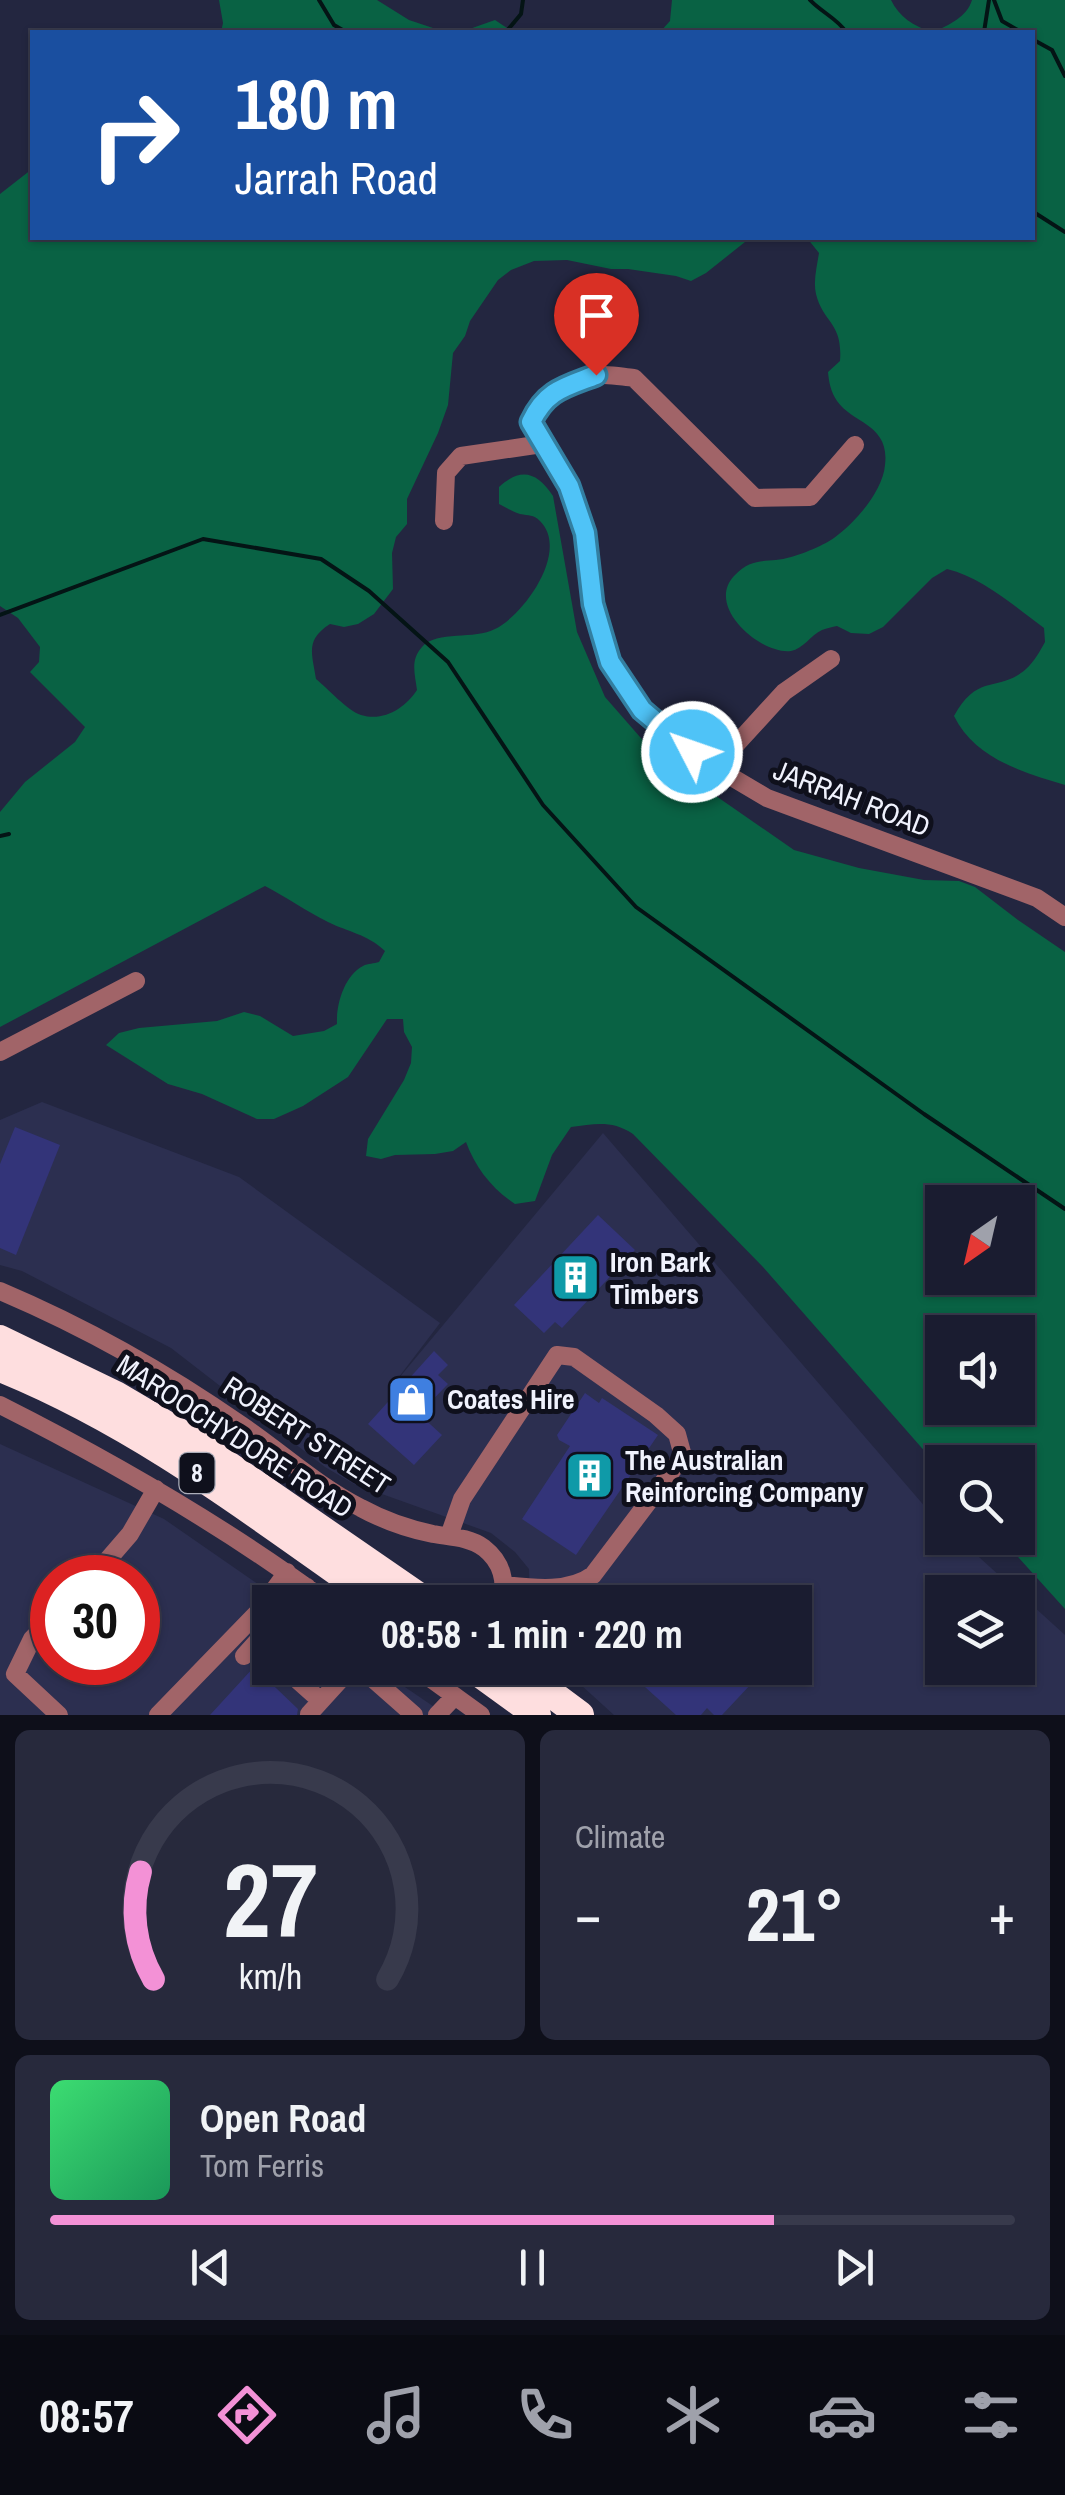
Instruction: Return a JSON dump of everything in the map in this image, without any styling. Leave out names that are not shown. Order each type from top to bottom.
[{"type":"highway","name":"MAROOCHYDORE ROAD","points":[[0,1339],[83,1378],[166,1424],[402,1585]]},
{"type":"highway","name":"MAROOCHYDORE ROAD","points":[[0,1368],[108,1420],[174,1458],[356,1585]]},
{"type":"highway","points":[[496,1685],[537,1715]]},
{"type":"highway","points":[[540,1685],[580,1715]]},
{"type":"street","points":[[444,521],[446,473],[461,456],[542,444],[531,422],[538,407],[554,391],[596,375],[634,378],[754,498],[810,496],[855,445]]},
{"type":"street","name":"JARRAH ROAD","points":[[542,444],[569,486],[585,533],[593,604],[610,662],[642,710],[692,752],[767,798],[1037,898],[1065,917]]},
{"type":"street","points":[[719,771],[731,750],[784,692],[831,659]]},
{"type":"street","points":[[0,1052],[136,981]]},
{"type":"street","name":"ROBERT STREET","points":[[0,1291],[75,1325],[165,1376],[362,1509],[412,1528],[472,1541],[488,1551],[498,1564],[502,1585]]},
{"type":"street","points":[[449,1536],[462,1500],[557,1356],[574,1358],[656,1415],[677,1434],[683,1456],[592,1575],[568,1585]]},
{"type":"street","points":[[0,1406],[156,1489],[304,1585]]},
{"type":"street","points":[[112,1555],[130,1534],[156,1489]]},
{"type":"street","points":[[158,1715],[258,1612],[287,1572]]},
{"type":"street","points":[[30,1643],[15,1674],[59,1715]]},
{"type":"street","points":[[303,1685],[315,1708],[336,1685]]},
{"type":"street","points":[[380,1685],[414,1715]]},
{"type":"street","points":[[440,1685],[482,1715]]},
{"type":"street","points":[[437,1715],[455,1696]]},
{"type":"shaded area","points":[[42,1102],[239,1177],[440,1323],[389,1390],[603,1133],[925,1507],[925,1555],[977,1555],[999,1575],[925,1575],[925,1685],[1035,1685],[1035,1608],[1065,1635],[1065,1715],[614,1715],[581,1685],[812,1685],[812,1585],[529,1585],[529,1569],[491,1533],[354,1484],[325,1467],[171,1348],[22,1271],[0,1265],[0,1120]]},
{"type":"shaded area","points":[[0,1444],[164,1519],[259,1585],[252,1585],[252,1685],[402,1685],[446,1715],[0,1715]]},
{"type":"green space","points":[[219,0],[377,0],[409,20],[439,30],[221,30]]},
{"type":"green space","points":[[672,0],[891,0],[908,20],[926,30],[662,30],[670,21]]},
{"type":"green space","points":[[972,0],[1065,0],[1065,785],[1017,769],[987,753],[963,731],[954,716],[972,693],[1026,669],[1045,642],[1044,628],[973,579],[947,569],[932,578],[883,627],[869,634],[851,633],[837,626],[818,632],[791,651],[765,645],[752,637],[740,627],[726,601],[727,588],[741,569],[797,555],[839,534],[868,503],[883,475],[882,441],[869,426],[844,409],[831,387],[828,372],[840,361],[839,338],[816,294],[819,253],[809,240],[1035,240],[1035,30],[937,30],[962,16]]},
{"type":"green space","points":[[495,20],[510,30],[467,30]]},
{"type":"green space","points":[[30,171],[30,240],[747,240],[691,281],[567,260],[534,261],[498,280],[453,353],[448,405],[407,499],[407,524],[396,537],[392,553],[393,589],[374,614],[358,624],[330,624],[322,630],[312,648],[316,679],[356,713],[370,717],[386,715],[400,708],[417,690],[415,662],[422,647],[437,639],[487,632],[506,622],[540,581],[550,549],[548,534],[538,519],[499,504],[499,487],[514,477],[535,477],[553,496],[577,632],[605,697],[654,753],[794,850],[859,868],[924,880],[959,881],[975,887],[1065,952],[1065,1609],[1016,1555],[1035,1555],[1035,1445],[925,1445],[925,1452],[763,1267],[633,1134],[610,1125],[571,1127],[552,1155],[535,1201],[515,1204],[485,1177],[466,1142],[453,1151],[435,1154],[381,1159],[366,1156],[368,1139],[411,1063],[412,1047],[404,1032],[403,1019],[387,1019],[348,1077],[303,1106],[274,1119],[257,1119],[202,1094],[168,1084],[106,1045],[119,1033],[139,1028],[217,1021],[244,1012],[260,1016],[293,1036],[324,1031],[337,1024],[340,1000],[351,977],[363,966],[379,962],[385,951],[371,941],[265,886],[0,1027],[0,812],[25,782],[75,742],[85,727],[30,672],[39,662],[40,647],[18,618],[0,606],[0,194]]},
{"type":"building","points":[[15,1127],[60,1145],[16,1255],[0,1248],[0,1164]]},
{"type":"building","name":"Iron Bark Timbers","points":[[598,1215],[635,1250],[562,1328],[555,1322],[544,1333],[514,1305]]},
{"type":"building","name":"Coates Hire","points":[[434,1351],[448,1365],[438,1375],[448,1384],[419,1414],[442,1435],[414,1465],[368,1424]]},
{"type":"building","name":"The Australian Reinforcing Company","points":[[585,1393],[599,1403],[602,1398],[658,1435],[576,1555],[522,1519],[570,1446],[557,1435]]},
{"type":"building","points":[[252,1669],[252,1685],[273,1685],[298,1709],[297,1715],[210,1715]]},
{"type":"building","points":[[643,1685],[750,1685],[722,1715],[714,1715],[707,1708],[701,1715],[676,1715]]},
{"type":"waterway","points":[[319,0],[334,25],[343,30]]},
{"type":"waterway","points":[[508,30],[521,14],[523,0]]},
{"type":"waterway","points":[[810,0],[844,30]]},
{"type":"waterway","points":[[984,30],[989,0]]},
{"type":"waterway","points":[[994,0],[1002,21],[1018,30]]},
{"type":"waterway","points":[[1035,41],[1052,50],[1065,76]]},
{"type":"waterway","points":[[1035,213],[1065,232]]},
{"type":"waterway","points":[[0,615],[203,539],[321,559],[369,591],[448,662],[543,805],[636,907],[924,1114],[1065,1209]]},
{"type":"waterway","points":[[0,836],[9,834]]},
{"type":"place","name":"Iron Bark Timbers","points":[[575,1278]]},
{"type":"place","name":"Coates Hire","points":[[412,1399]]},
{"type":"place","name":"The Australian Reinforcing Company","points":[[590,1476]]},
{"type":"route","points":[[596,375],[554,391],[538,407],[531,422],[569,486],[585,533],[593,604],[610,662],[642,710],[692,752]]}]
